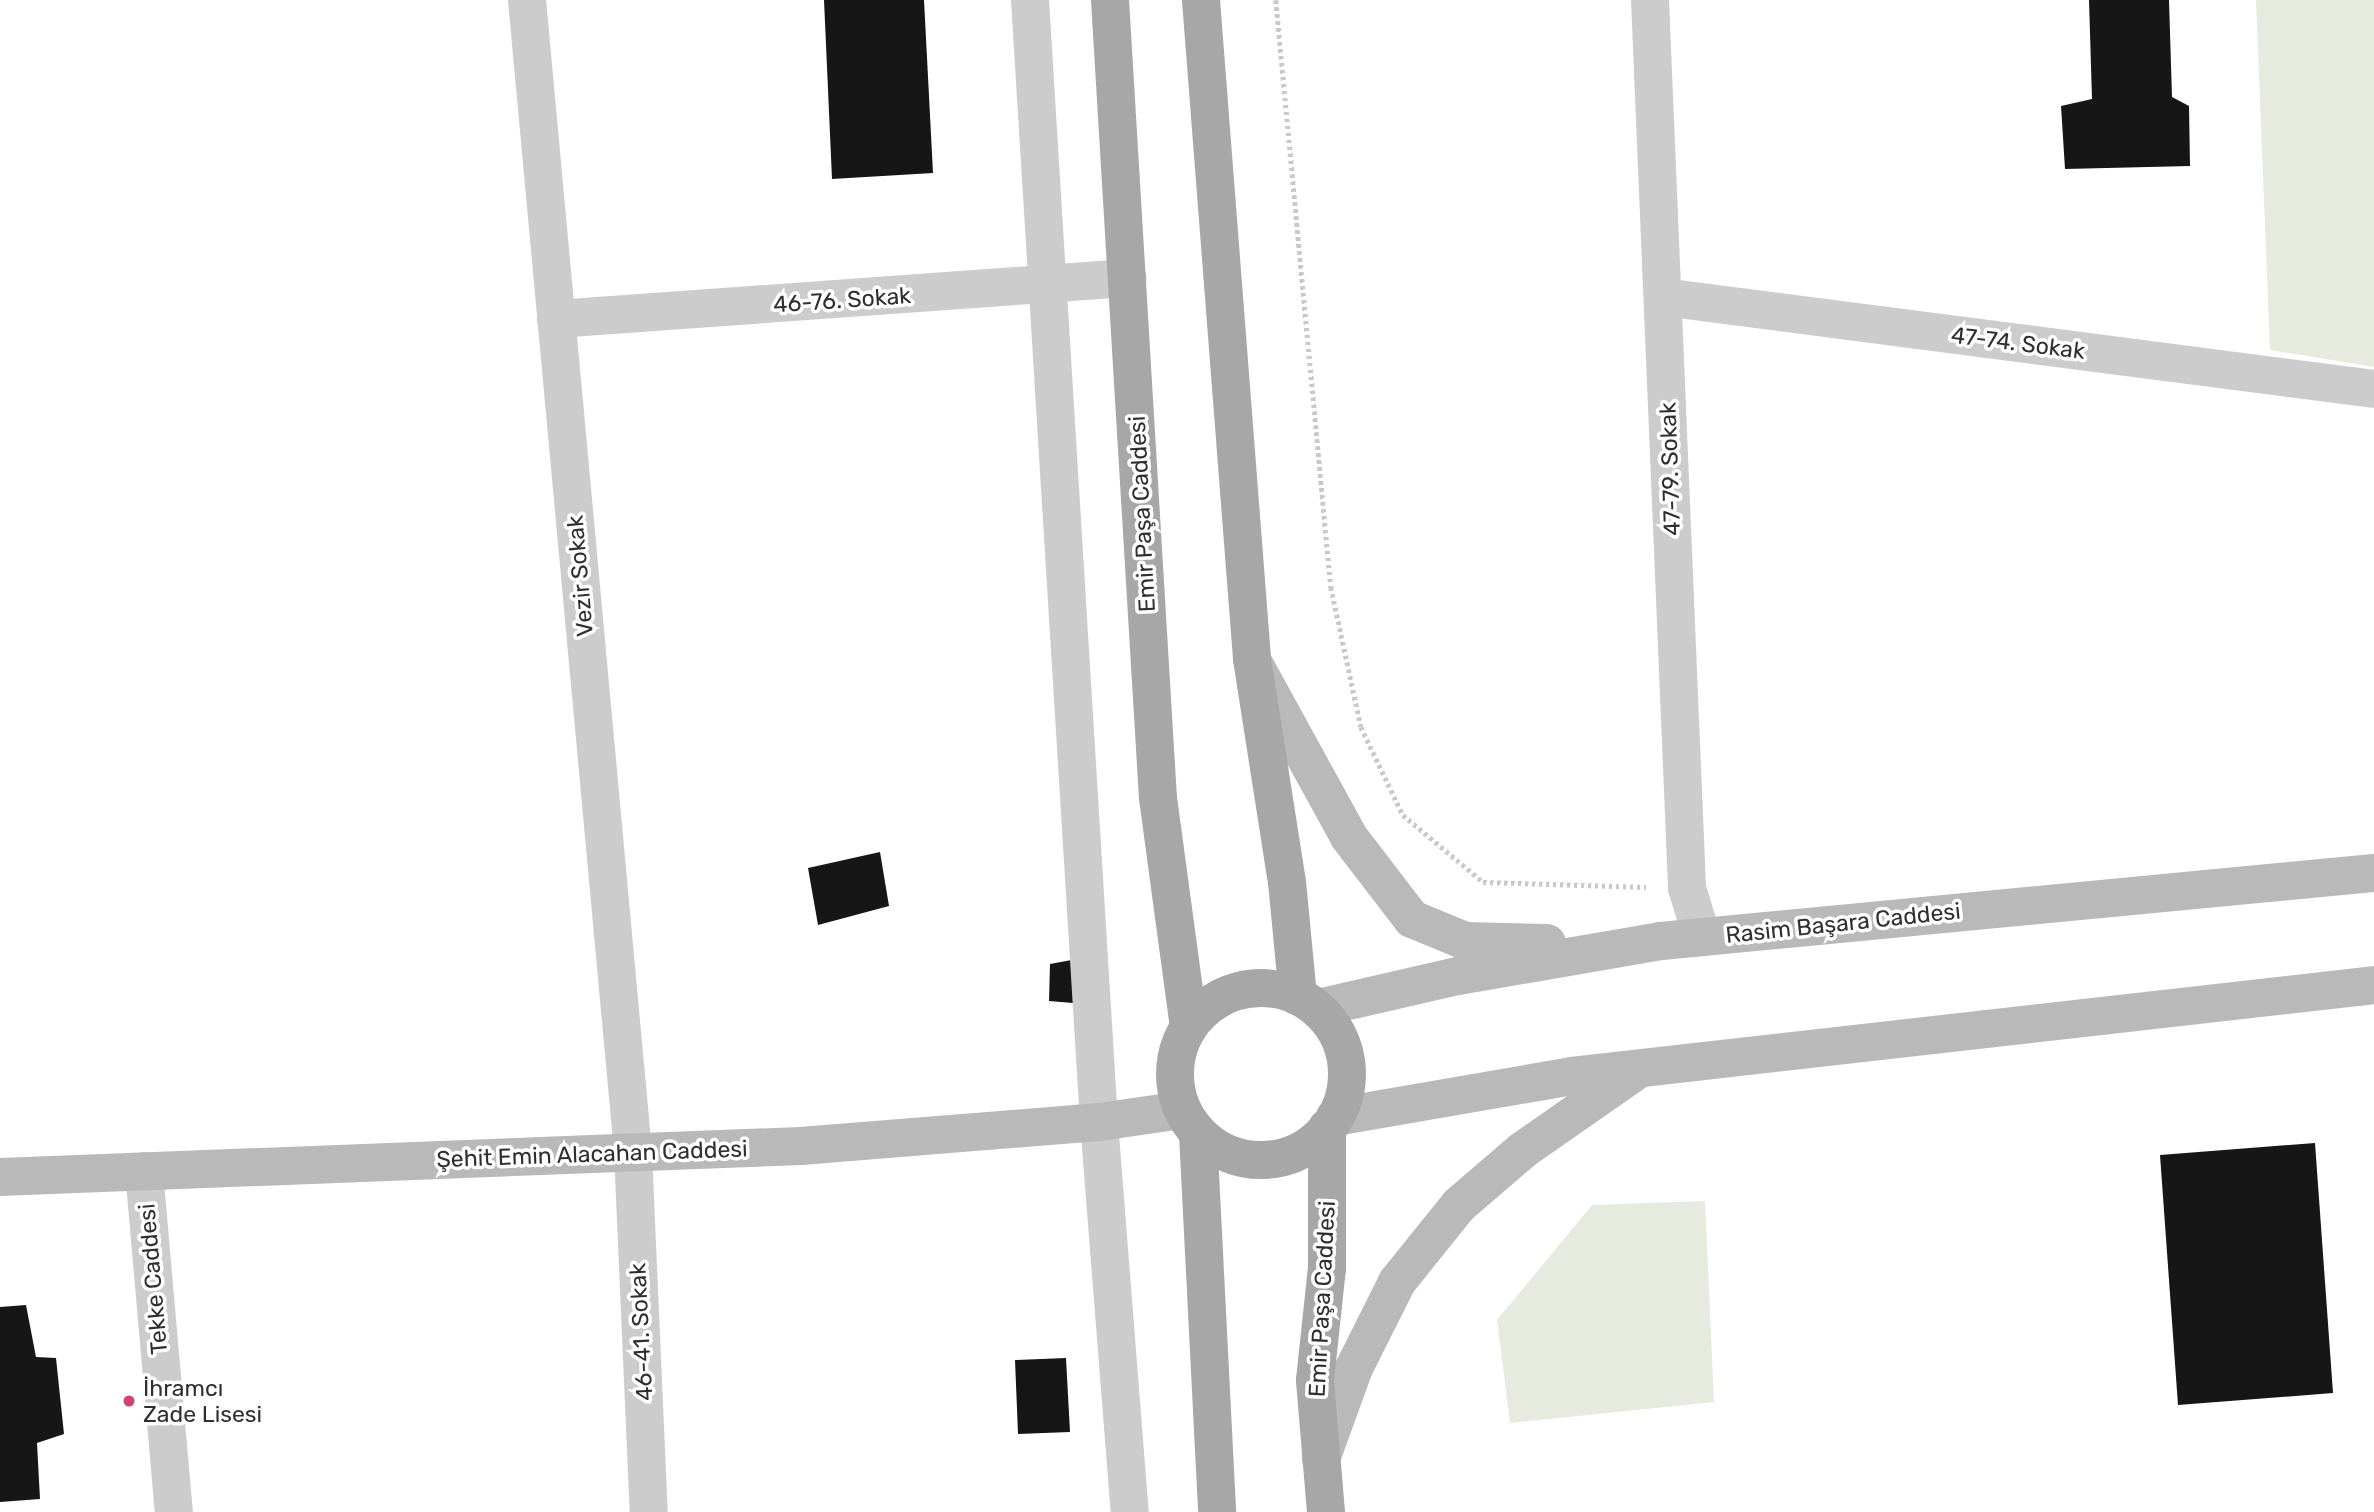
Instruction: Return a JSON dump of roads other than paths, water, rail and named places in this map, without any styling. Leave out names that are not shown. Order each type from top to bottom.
[{"type":"main road","name":"Emir Paşa Caddesi","points":[[1110,0],[1158,797],[1189,1027]]},
{"type":"main road","points":[[1190,1122],[1221,1152],[1249,1160],[1269,1159],[1306,1148],[1331,1123],[1347,1074],[1343,1047],[1308,1002],[1252,659],[1201,0]]},
{"type":"main road","points":[[1217,1512],[1190,1122],[1175,1081],[1178,1052],[1189,1027],[1208,1007],[1231,993],[1258,988],[1308,1002]]},
{"type":"main road","name":"Emir Paşa Caddesi","points":[[1326,1512],[1315,1380],[1327,1268],[1331,1123]]},
{"type":"street","name":"Vezir Sokak","points":[[527,0],[633,1152]]},
{"type":"street","points":[[1030,0],[1099,1122],[1130,1512]]},
{"type":"street","name":"47-79. Sokak","points":[[1650,0],[1687,888],[1702,937]]},
{"type":"street","name":"46-76. Sokak","points":[[556,319],[1128,278]]},
{"type":"street","name":"47-74. Sokak","points":[[1663,297],[2374,389]]},
{"type":"street","points":[[1252,659],[1349,837],[1412,919],[1465,941],[1661,941]]},
{"type":"street","name":"Rasim Başara Caddesi","points":[[1308,1002],[1661,941],[2374,873]]},
{"type":"street","points":[[1331,1123],[1639,1069],[2374,985]]},
{"type":"street","points":[[1321,1459],[1354,1368],[1397,1282],[1451,1215],[1523,1150],[1639,1069]]},
{"type":"street","name":"Şehit Emin Alacahan Caddesi","points":[[0,1177],[800,1146],[1099,1122],[1190,1122]]},
{"type":"street","name":"46-41. Sokak","points":[[633,1152],[649,1512]]},
{"type":"street","name":"Tekke Caddesi","points":[[144,1171],[174,1512]]},
{"type":"place","name":"İhramcı Zade Lisesi","points":[[129,1401]]}]
